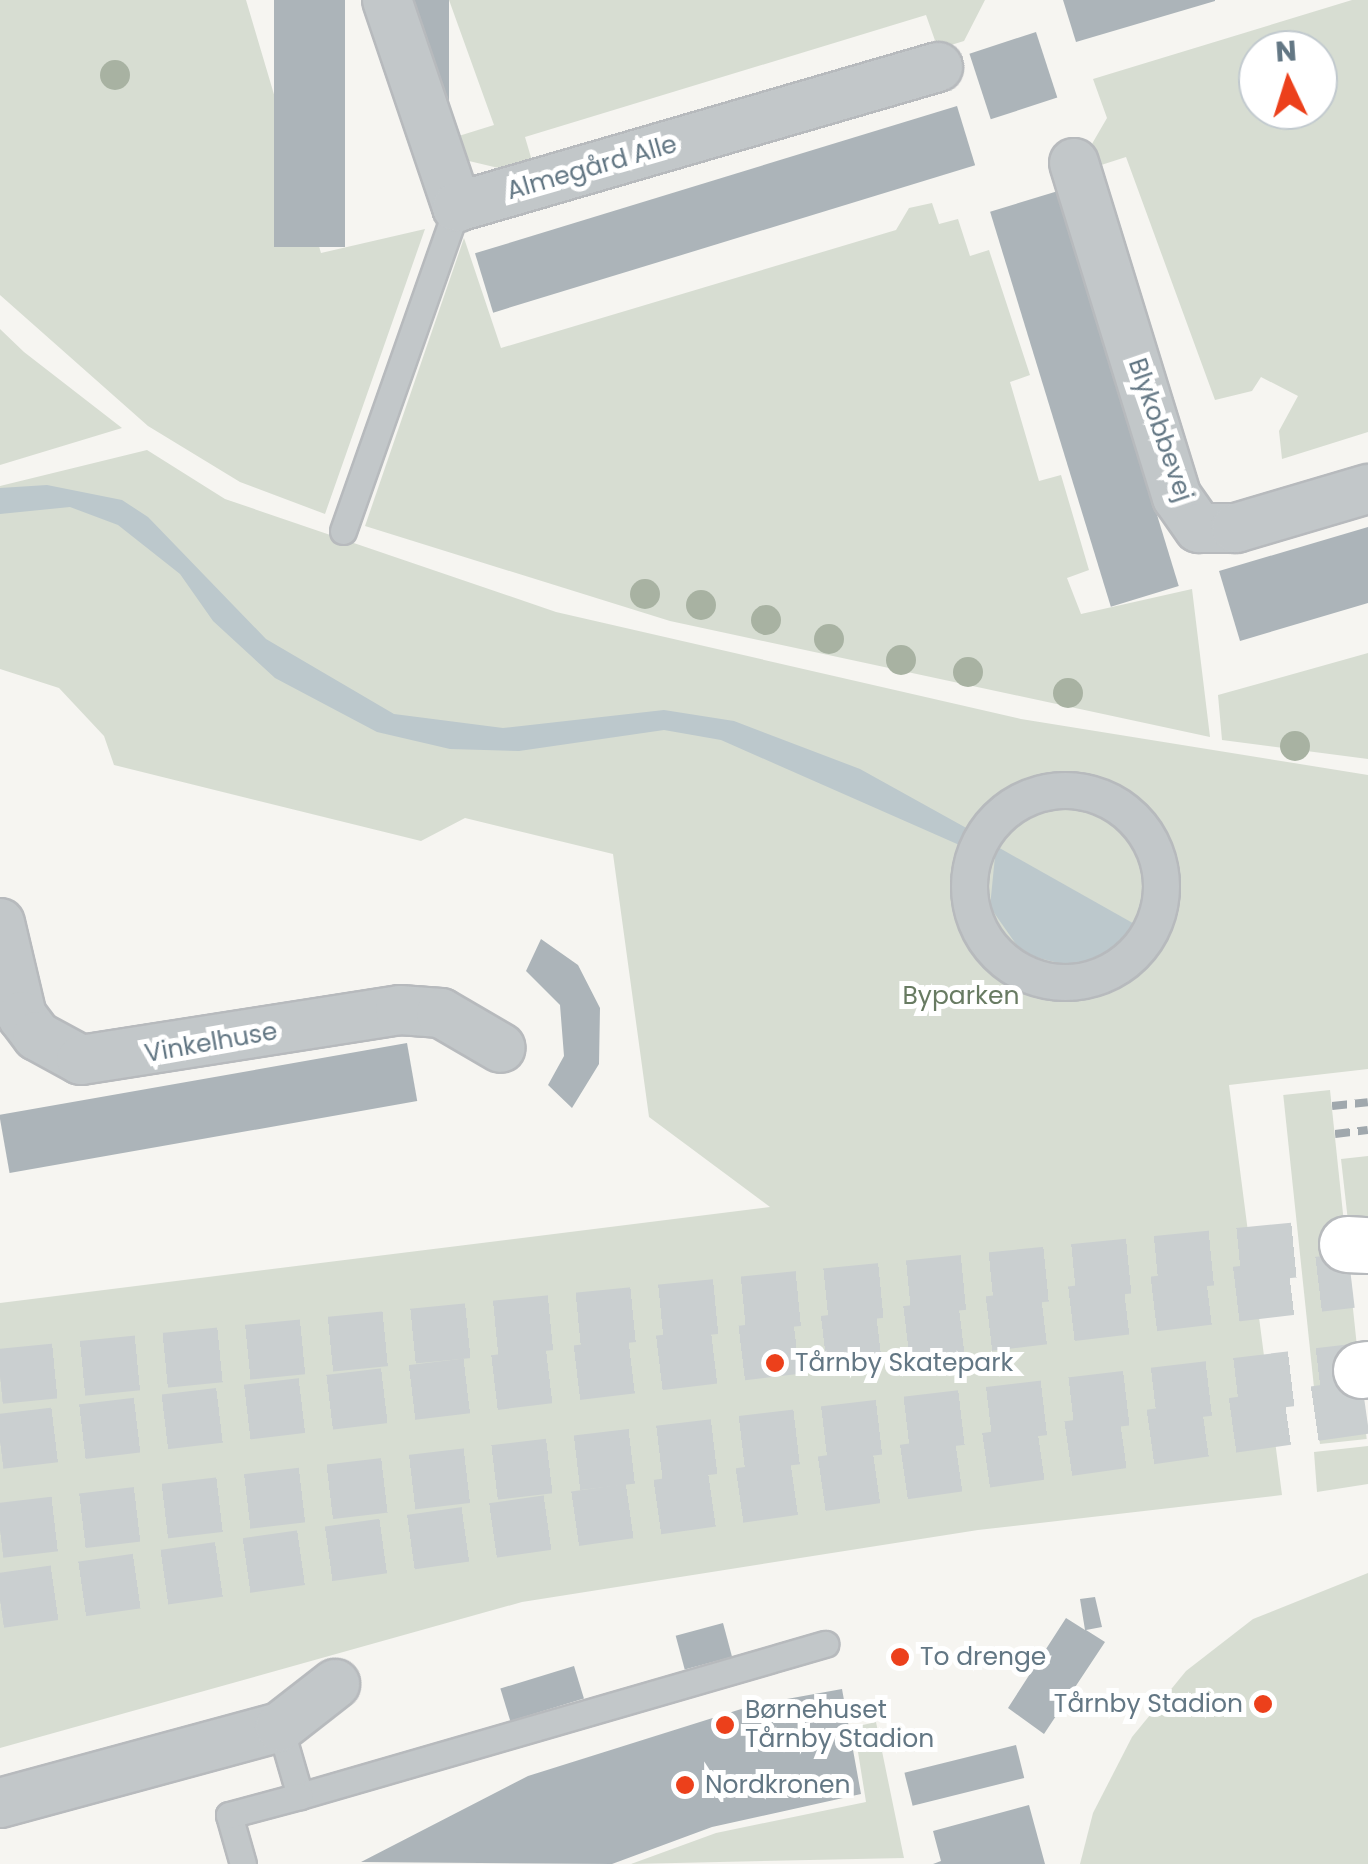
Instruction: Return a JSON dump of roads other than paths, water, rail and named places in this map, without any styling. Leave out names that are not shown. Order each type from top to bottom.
[{"type":"street","points":[[387,0],[456,207]]},
{"type":"street","name":"Almegård Alle","points":[[456,207],[938,67]]},
{"type":"street","name":"Blykobbevej","points":[[1074,163],[1177,497],[1200,528],[1236,528],[1368,489]]},
{"type":"street","points":[[1056,789],[1085,791],[1136,819],[1161,870],[1143,944],[1077,982],[1005,962],[968,896],[990,824],[1056,789]]},
{"type":"street","name":"Vinkelhuse","points":[[0,923],[22,1016],[81,1060],[400,1010],[442,1013],[501,1048]]},
{"type":"street","points":[[0,1804],[280,1727],[336,1684]]},
{"type":"lane","points":[[343,532],[456,207]]},
{"type":"lane","points":[[243,1864],[230,1816],[825,1644]]},
{"type":"lane","points":[[280,1727],[300,1796]]},
{"type":"tunnel","points":[[0,1376],[1299,1249]]},
{"type":"tunnel","points":[[0,1441],[1351,1280]]},
{"type":"tunnel","points":[[0,1530],[1353,1371]]},
{"type":"tunnel","points":[[0,1600],[1365,1406]]},
{"type":"railway","points":[[1332,1106],[1368,1102]]},
{"type":"railway","points":[[1335,1134],[1368,1130]]},
{"type":"place","name":"Tårnby Skatepark","points":[[775,1363]]},
{"type":"place","name":"To drenge","points":[[900,1657]]},
{"type":"place","name":"Tårnby Stadion","points":[[1263,1704]]},
{"type":"place","name":"Børnehuset Tårnby Stadion","points":[[725,1725]]},
{"type":"place","name":"Nordkronen","points":[[685,1785]]},
{"type":"park label","name":"Byparken","points":[[961,996]]}]
